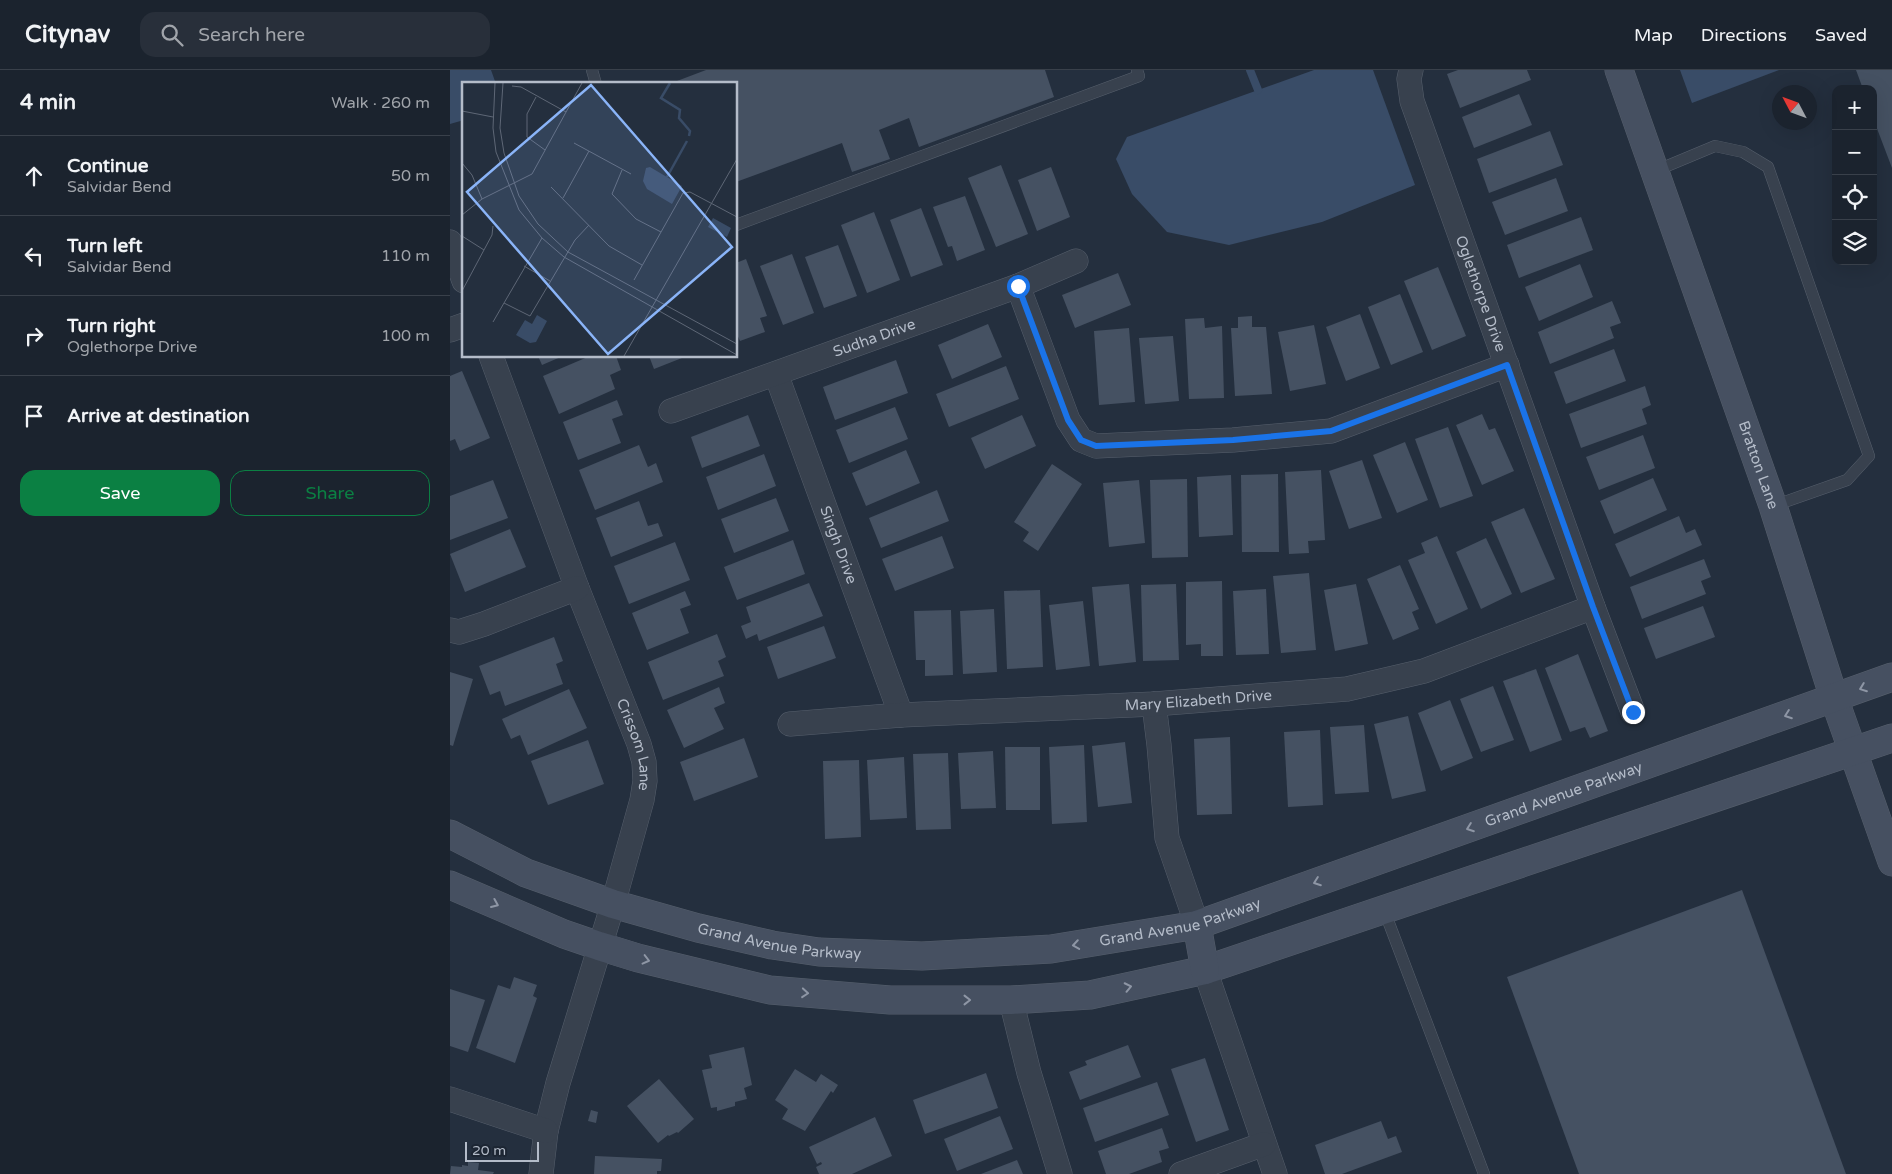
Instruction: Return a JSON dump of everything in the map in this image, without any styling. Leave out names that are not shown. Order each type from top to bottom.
[{"type":"street","name":"Oglethorpe Drive","points":[[1411,70],[1409,79],[1412,100],[1593,607],[1633,712]]},
{"type":"street","name":"Bratton Lane","points":[[1619,70],[1773,506],[1834,698],[1892,862]]},
{"type":"street","points":[[450,242],[462,275]]},
{"type":"street","name":"Sudha Drive","points":[[671,411],[1018,286],[1076,261]]},
{"type":"street","points":[[1018,286],[1068,420],[1081,440],[1096,446],[1233,440],[1331,431],[1507,365]]},
{"type":"street","points":[[450,330],[462,326]]},
{"type":"street","name":"Crissom Lane","points":[[492,358],[577,588],[639,744],[644,762],[645,781],[642,800],[613,904],[558,1083],[546,1131],[541,1174]]},
{"type":"street","name":"Singh Drive","points":[[776,374],[901,715]]},
{"type":"street","points":[[450,630],[459,632],[484,624],[577,588]]},
{"type":"street","name":"Mary Elizabeth Drive","points":[[790,724],[901,715],[1154,704],[1347,689],[1424,671],[1593,607]]},
{"type":"street","name":"Grand Avenue Parkway","points":[[450,834],[526,873],[613,904],[698,928],[772,945],[819,952],[922,956],[1050,949],[1197,925],[1892,676]]},
{"type":"street","points":[[1154,704],[1166,838],[1197,925],[1205,970],[1274,1174]]},
{"type":"street","points":[[450,885],[564,934],[599,946],[638,958],[770,990],[890,1000],[1011,1000],[1090,995],[1205,970],[1892,738]]},
{"type":"street","points":[[1011,1000],[1029,1073],[1060,1174]]},
{"type":"street","points":[[450,1099],[546,1131]]},
{"type":"street","points":[[1182,1174],[1264,1144]]},
{"type":"lane","points":[[738,224],[1139,76],[1137,70]]},
{"type":"lane","points":[[1655,171],[1715,146],[1743,152],[1768,167],[1869,456],[1847,480],[1773,506]]},
{"type":"lane","points":[[1384,910],[1484,1174]]},
{"type":"water","points":[[450,70],[491,70],[495,82],[462,82],[462,121],[450,124]]},
{"type":"water","points":[[1314,70],[1373,70],[1415,185],[1322,222],[1229,245],[1167,232],[1132,194],[1116,159],[1127,137]]},
{"type":"water","points":[[1680,70],[1779,70],[1692,103]]},
{"type":"building","points":[[706,70],[1045,70],[1054,97],[919,147],[909,118],[879,130],[890,159],[852,172],[842,143],[738,181],[738,82],[674,82]]},
{"type":"building","points":[[1458,70],[1527,70],[1531,80],[1460,108],[1447,74]]},
{"type":"building","points":[[1856,70],[1892,70],[1892,168],[1877,129],[1877,85],[1862,85]]},
{"type":"building","points":[[1519,94],[1532,125],[1474,148],[1462,117]]},
{"type":"building","points":[[1550,131],[1563,165],[1489,193],[1477,159]]},
{"type":"building","points":[[1001,165],[1028,234],[996,247],[968,178]]},
{"type":"building","points":[[1051,167],[1070,217],[1037,231],[1018,180]]},
{"type":"building","points":[[1556,178],[1568,211],[1505,235],[1492,202]]},
{"type":"building","points":[[965,196],[985,250],[957,261],[952,246],[948,247],[933,207]]},
{"type":"building","points":[[921,208],[943,265],[911,277],[890,220]]},
{"type":"building","points":[[874,212],[900,280],[867,293],[841,225]]},
{"type":"building","points":[[1581,217],[1593,250],[1519,278],[1507,245]]},
{"type":"building","points":[[838,245],[857,296],[824,308],[805,257]]},
{"type":"building","points":[[792,254],[814,313],[783,325],[760,266]]},
{"type":"building","points":[[746,259],[767,316],[760,318],[765,332],[740,341],[738,336],[738,262]]},
{"type":"building","points":[[1580,264],[1593,297],[1539,321],[1525,287]]},
{"type":"building","points":[[1438,267],[1466,336],[1432,350],[1404,281]]},
{"type":"building","points":[[1118,273],[1131,305],[1075,328],[1062,295]]},
{"type":"building","points":[[1400,294],[1423,352],[1391,365],[1368,307]]},
{"type":"building","points":[[1612,301],[1621,323],[1610,327],[1614,338],[1550,364],[1538,332]]},
{"type":"building","points":[[1360,314],[1380,368],[1346,381],[1326,327]]},
{"type":"building","points":[[1252,316],[1252,327],[1266,327],[1272,394],[1235,396],[1231,328],[1238,328],[1238,317]]},
{"type":"building","points":[[1204,318],[1205,328],[1222,326],[1224,398],[1189,399],[1185,319]]},
{"type":"building","points":[[988,324],[1002,357],[952,379],[938,345]]},
{"type":"building","points":[[1314,325],[1326,384],[1290,391],[1278,332]]},
{"type":"building","points":[[1129,328],[1135,402],[1099,405],[1094,331]]},
{"type":"building","points":[[1173,336],[1179,401],[1145,404],[1139,338]]},
{"type":"building","points":[[1614,349],[1626,381],[1566,404],[1554,372]]},
{"type":"building","points":[[539,358],[558,358],[542,365]]},
{"type":"building","points":[[585,358],[617,358],[621,370],[610,375],[615,389],[559,414],[543,376]]},
{"type":"building","points":[[650,358],[682,358],[654,369]]},
{"type":"building","points":[[896,360],[908,393],[835,420],[823,387]]},
{"type":"building","points":[[1006,366],[1019,399],[949,427],[936,394]]},
{"type":"building","points":[[462,371],[490,438],[460,451],[455,439],[450,441],[450,376]]},
{"type":"building","points":[[1645,386],[1651,405],[1642,409],[1647,424],[1581,448],[1569,414]]},
{"type":"building","points":[[617,400],[623,415],[612,419],[621,443],[578,460],[563,422]]},
{"type":"building","points":[[895,407],[908,439],[849,463],[836,430]]},
{"type":"building","points":[[1482,414],[1489,430],[1495,428],[1514,471],[1482,485],[1456,425]]},
{"type":"building","points":[[748,415],[760,446],[702,468],[691,437]]},
{"type":"building","points":[[1022,415],[1036,446],[985,469],[971,438]]},
{"type":"building","points":[[1448,427],[1473,496],[1440,508],[1415,439]]},
{"type":"building","points":[[1643,435],[1655,468],[1599,490],[1586,457]]},
{"type":"building","points":[[1405,442],[1428,500],[1397,513],[1373,455]]},
{"type":"building","points":[[639,445],[648,467],[656,463],[663,482],[595,510],[579,470]]},
{"type":"building","points":[[906,450],[920,483],[866,506],[852,473]]},
{"type":"building","points":[[764,454],[776,486],[718,510],[706,477]]},
{"type":"building","points":[[1362,460],[1382,518],[1349,529],[1329,471]]},
{"type":"building","points":[[1052,464],[1082,484],[1038,551],[1023,541],[1029,532],[1014,522]]},
{"type":"building","points":[[1321,470],[1325,540],[1308,541],[1309,553],[1289,554],[1285,472]]},
{"type":"building","points":[[1278,474],[1279,552],[1242,552],[1241,475]]},
{"type":"building","points":[[1231,475],[1233,535],[1199,537],[1197,477]]},
{"type":"building","points":[[1653,478],[1667,510],[1614,534],[1600,501]]},
{"type":"building","points":[[1187,479],[1188,557],[1152,558],[1150,480]]},
{"type":"building","points":[[493,480],[508,518],[450,540],[450,496]]},
{"type":"building","points":[[1139,480],[1145,543],[1109,547],[1103,483]]},
{"type":"building","points":[[937,490],[949,521],[881,548],[869,518]]},
{"type":"building","points":[[776,498],[789,531],[734,553],[721,519]]},
{"type":"building","points":[[639,501],[648,526],[658,523],[663,536],[611,557],[596,518]]},
{"type":"building","points":[[1524,508],[1555,579],[1521,593],[1491,522]]},
{"type":"building","points":[[1679,516],[1686,533],[1695,529],[1702,545],[1630,577],[1615,544]]},
{"type":"building","points":[[510,529],[526,567],[465,592],[450,554]]},
{"type":"building","points":[[942,536],[954,568],[895,591],[882,559]]},
{"type":"building","points":[[1437,536],[1468,609],[1436,624],[1408,560],[1425,553],[1421,543]]},
{"type":"building","points":[[1486,538],[1512,594],[1481,609],[1456,552]]},
{"type":"building","points":[[793,540],[805,574],[737,600],[724,567]]},
{"type":"building","points":[[675,542],[690,580],[629,604],[614,566]]},
{"type":"building","points":[[1704,559],[1711,577],[1701,581],[1706,594],[1642,619],[1630,587]]},
{"type":"building","points":[[1400,565],[1419,609],[1412,612],[1419,629],[1393,640],[1367,579]]},
{"type":"building","points":[[1309,573],[1316,650],[1281,653],[1273,576]]},
{"type":"building","points":[[1222,581],[1223,656],[1201,656],[1201,644],[1186,645],[1186,582]]},
{"type":"building","points":[[809,583],[823,616],[759,641],[757,634],[746,639],[741,626],[751,622],[746,607]]},
{"type":"building","points":[[1129,584],[1136,662],[1099,666],[1092,587]]},
{"type":"building","points":[[1176,584],[1179,660],[1143,661],[1141,585]]},
{"type":"building","points":[[1356,584],[1368,644],[1335,651],[1324,590]]},
{"type":"building","points":[[1266,589],[1269,654],[1236,655],[1233,591]]},
{"type":"building","points":[[1040,590],[1043,667],[1007,669],[1004,591]]},
{"type":"building","points":[[685,591],[691,605],[680,609],[689,633],[647,650],[632,613]]},
{"type":"building","points":[[1083,601],[1090,666],[1056,670],[1049,605]]},
{"type":"building","points":[[1703,606],[1715,637],[1656,659],[1644,628]]},
{"type":"building","points":[[994,609],[997,672],[963,674],[960,611]]},
{"type":"building","points":[[951,610],[953,675],[925,676],[925,660],[916,660],[914,611]]},
{"type":"building","points":[[824,626],[836,658],[778,679],[767,647]]},
{"type":"building","points":[[717,634],[726,657],[718,661],[724,676],[663,700],[648,662]]},
{"type":"building","points":[[554,637],[563,661],[556,664],[563,684],[505,706],[500,691],[490,695],[479,666]]},
{"type":"building","points":[[1578,654],[1608,731],[1590,738],[1585,727],[1570,732],[1545,668]]},
{"type":"building","points":[[1536,669],[1562,740],[1530,752],[1503,681]]},
{"type":"building","points":[[450,672],[473,679],[453,746],[450,745]]},
{"type":"building","points":[[1493,686],[1514,740],[1481,752],[1460,699]]},
{"type":"building","points":[[719,687],[725,703],[714,708],[724,729],[684,748],[667,710]]},
{"type":"building","points":[[569,689],[587,728],[528,755],[520,735],[511,739],[502,719]]},
{"type":"building","points":[[1450,700],[1473,758],[1441,771],[1418,713]]},
{"type":"building","points":[[1408,716],[1426,791],[1392,799],[1374,724]]},
{"type":"building","points":[[1364,725],[1369,792],[1335,794],[1330,727]]},
{"type":"building","points":[[1320,730],[1323,805],[1288,807],[1284,732]]},
{"type":"building","points":[[1230,737],[1232,814],[1197,815],[1194,739]]},
{"type":"building","points":[[744,738],[758,777],[694,801],[680,762]]},
{"type":"building","points":[[588,740],[604,784],[548,805],[531,761]]},
{"type":"building","points":[[1125,742],[1132,803],[1098,807],[1092,746]]},
{"type":"building","points":[[1084,745],[1087,822],[1052,824],[1049,747]]},
{"type":"building","points":[[1005,747],[1040,747],[1040,810],[1006,810]]},
{"type":"building","points":[[993,751],[996,808],[961,809],[958,753]]},
{"type":"building","points":[[948,753],[951,829],[916,830],[913,754]]},
{"type":"building","points":[[904,757],[907,818],[870,820],[867,760]]},
{"type":"building","points":[[859,760],[861,837],[825,839],[823,761]]},
{"type":"building","points":[[1742,890],[1846,1174],[1579,1174],[1507,977]]},
{"type":"building","points":[[514,977],[537,985],[533,996],[537,998],[515,1063],[476,1048],[498,985],[510,989]]},
{"type":"building","points":[[450,989],[485,1000],[468,1052],[450,1046]]},
{"type":"building","points":[[1128,1045],[1141,1077],[1080,1100],[1069,1072],[1087,1065],[1085,1061]]},
{"type":"building","points":[[744,1047],[752,1085],[744,1088],[747,1099],[735,1102],[735,1106],[717,1111],[717,1107],[711,1108],[702,1070],[712,1068],[709,1055]]},
{"type":"building","points":[[1205,1058],[1229,1130],[1196,1142],[1171,1069]]},
{"type":"building","points":[[795,1069],[816,1082],[821,1074],[838,1085],[833,1093],[831,1091],[805,1131],[782,1119],[788,1109],[775,1100]]},
{"type":"building","points":[[986,1073],[998,1108],[925,1134],[913,1100]]},
{"type":"building","points":[[659,1079],[694,1119],[678,1133],[668,1135],[658,1143],[627,1106]]},
{"type":"building","points":[[1157,1082],[1169,1115],[1095,1142],[1083,1108]]},
{"type":"building","points":[[591,1110],[598,1112],[596,1123],[588,1121]]},
{"type":"building","points":[[1000,1116],[1013,1149],[957,1171],[944,1139]]},
{"type":"building","points":[[875,1117],[892,1156],[852,1174],[819,1174],[816,1167],[822,1164],[821,1162],[817,1164],[809,1147]]},
{"type":"building","points":[[1381,1121],[1388,1139],[1396,1136],[1402,1152],[1342,1174],[1325,1174],[1315,1145]]},
{"type":"building","points":[[1162,1128],[1169,1148],[1159,1151],[1162,1162],[1129,1174],[1106,1174],[1098,1151]]},
{"type":"building","points":[[595,1156],[662,1159],[661,1171],[657,1171],[657,1174],[594,1174]]},
{"type":"building","points":[[1017,1160],[1023,1174],[981,1174]]},
{"type":"building","points":[[468,1162],[479,1163],[478,1170],[494,1172],[493,1174],[450,1174],[451,1166],[468,1166]]},
{"type":"waterway","points":[[1250,70],[1258,90]]},
{"type":"route","points":[[1018,286],[1068,420],[1081,440],[1096,446],[1233,440],[1331,431],[1507,365],[1593,607],[1633,712]]}]
